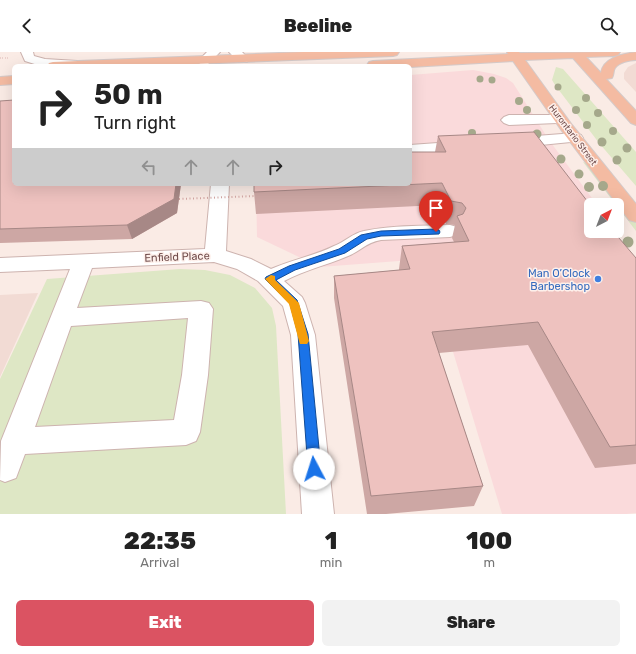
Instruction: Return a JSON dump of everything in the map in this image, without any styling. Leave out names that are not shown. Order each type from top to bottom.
[{"type":"main road","points":[[102,64],[204,60],[239,55],[393,52]]},
{"type":"main road","points":[[405,64],[515,55],[614,52]]},
{"type":"main road","points":[[575,53],[636,120]]},
{"type":"main road","name":"Hurontario Street","points":[[515,55],[566,128],[636,216]]},
{"type":"main road","points":[[636,56],[614,62],[608,68],[607,74],[636,104]]},
{"type":"main road","points":[[412,68],[462,66],[483,67],[508,72],[525,80],[534,88],[566,128]]},
{"type":"main road","points":[[0,80],[12,80]]},
{"type":"street","points":[[27,52],[29,58],[44,63],[60,64]]},
{"type":"street","points":[[204,60],[214,52]]},
{"type":"street","points":[[509,120],[566,128]]},
{"type":"street","points":[[412,150],[489,144],[566,128]]},
{"type":"street","points":[[215,256],[220,186]]},
{"type":"street","points":[[269,279],[292,268],[342,251],[364,237],[381,234],[450,232]]},
{"type":"street","name":"Enfield Place","points":[[0,265],[215,256],[244,264],[269,279],[294,303],[303,334],[318,514]]},
{"type":"street","points":[[5,468],[64,318],[84,261]]},
{"type":"street","points":[[15,441],[186,432],[201,309],[64,318]]},
{"type":"path","points":[[179,199],[256,196]]},
{"type":"shaded area","points":[[636,63],[636,92],[624,79],[624,73],[628,67]]},
{"type":"shaded area","points":[[473,70],[494,74],[506,78],[513,83],[549,140],[592,198],[584,198],[584,238],[616,238],[613,245],[636,272],[636,513],[502,514],[425,259],[320,267],[257,237],[256,186],[412,186],[412,75]]},
{"type":"shaded area","points":[[38,293],[0,377],[0,295]]},
{"type":"green space","points":[[556,67],[563,69],[636,152],[636,186],[599,143],[555,85],[552,80]]},
{"type":"green space","points":[[583,162],[590,164],[617,198],[611,198]]},
{"type":"green space","points":[[624,208],[636,223],[636,231],[624,215]]},
{"type":"green space","points":[[180,269],[205,270],[230,275],[255,288],[272,308],[276,326],[286,514],[0,514],[0,379],[47,279]]},
{"type":"building","points":[[12,100],[12,186],[176,186],[174,199],[127,225],[0,229],[0,101]]},
{"type":"building","points":[[534,132],[585,198],[584,238],[619,238],[636,258],[636,445],[610,447],[538,322],[432,332],[483,486],[371,496],[334,276],[410,269],[402,246],[469,241],[457,216],[463,214],[466,208],[462,203],[451,201],[442,183],[412,184],[412,152],[446,152],[438,136]]},
{"type":"building","points":[[254,186],[379,186],[254,192]]},
{"type":"slow traffic","points":[[271,278],[269,279],[294,303],[304,341]]},
{"type":"place","name":"Man O’Clock Barbershop","points":[[598,279]]},
{"type":"route","points":[[314,469],[303,334],[294,303],[269,279],[315,259],[330,256],[342,251],[364,237],[381,234],[436,232]]}]
